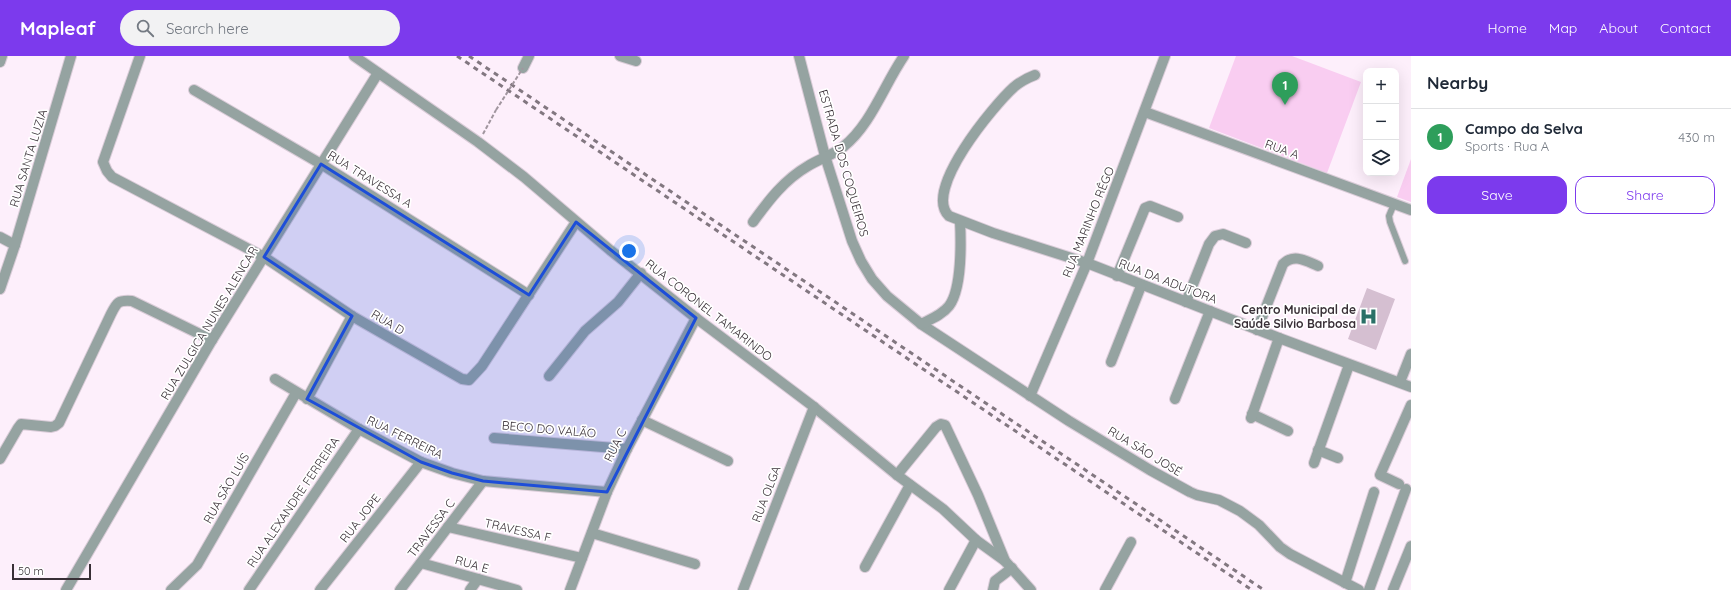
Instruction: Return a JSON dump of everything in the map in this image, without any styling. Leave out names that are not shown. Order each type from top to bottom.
[{"type":"street","points":[[0,62],[2,56]]},
{"type":"street","name":"RUA SANTA LUZIA","points":[[0,290],[15,245],[71,56]]},
{"type":"street","name":"RUA D","points":[[140,56],[103,162],[107,171],[112,177],[132,186],[264,257],[352,316],[454,376],[469,380],[482,366],[576,222]]},
{"type":"street","name":"RUA CORONEL TAMARINDO","points":[[354,56],[478,142],[524,177],[576,222],[696,318],[814,407],[897,475],[943,509],[976,540],[1009,564]]},
{"type":"street","points":[[523,68],[529,56]]},
{"type":"street","points":[[620,56],[636,61]]},
{"type":"street","name":"ESTRADA DOS COQUEIROS","points":[[799,56],[825,156],[852,241],[861,261],[872,279],[887,296],[921,324]]},
{"type":"street","points":[[753,222],[776,192],[787,181],[807,166],[842,147],[860,128],[904,56]]},
{"type":"street","name":"RUA MARINHO RÊGO","points":[[1030,396],[1087,263],[1165,56]]},
{"type":"street","name":"RUA ZULGICA NUNES ALENCAR","points":[[66,590],[212,340],[378,73]]},
{"type":"street","name":"RUA DA ADUTORA","points":[[1035,75],[1023,80],[1002,99],[978,127],[955,165],[948,180],[942,202],[944,212],[949,216],[993,233],[1087,263],[1141,286],[1411,387]]},
{"type":"street","name":"RUA TRAVESSA A","points":[[194,90],[321,164],[528,294]]},
{"type":"street","name":"RUA A","points":[[1145,112],[1411,210]]},
{"type":"street","points":[[1118,276],[1145,208],[1150,206],[1178,217]]},
{"type":"street","points":[[921,324],[939,315],[945,310],[954,296],[961,250],[960,220]]},
{"type":"street","points":[[1186,302],[1209,244],[1215,236],[1223,234],[1246,243]]},
{"type":"street","points":[[0,236],[15,245]]},
{"type":"street","points":[[1257,330],[1283,264],[1289,259],[1294,258],[1303,259],[1318,266]]},
{"type":"street","points":[[549,376],[585,331],[618,302],[641,273]]},
{"type":"street","points":[[1112,362],[1141,286]]},
{"type":"street","points":[[0,459],[18,428],[22,424],[51,427],[56,426],[59,423],[115,305],[122,301],[132,301],[212,340]]},
{"type":"street","points":[[1175,400],[1210,311]]},
{"type":"street","points":[[307,399],[352,316]]},
{"type":"street","name":"RUA C","points":[[570,590],[607,492],[627,449],[696,318]]},
{"type":"street","name":"RUA SÃO JOSÉ","points":[[921,324],[1030,396],[1150,470],[1197,496],[1219,500],[1229,504],[1251,518],[1280,547],[1290,554],[1359,590]]},
{"type":"street","points":[[1279,338],[1251,416],[1288,430]]},
{"type":"street","points":[[1400,382],[1411,354]]},
{"type":"street","points":[[1314,463],[1349,365]]},
{"type":"street","name":"RUA FERREIRA","points":[[275,379],[296,393],[359,429],[421,462],[452,473],[483,481],[607,492]]},
{"type":"street","name":"RUA SÃO LUÍS","points":[[171,590],[197,565],[296,393]]},
{"type":"street","points":[[1369,590],[1402,486],[1380,475],[1411,405]]},
{"type":"street","name":"RUA OLGA","points":[[743,590],[814,407]]},
{"type":"street","points":[[642,420],[728,462]]},
{"type":"street","points":[[897,475],[931,432],[941,424],[947,429],[1009,564],[1031,590]]},
{"type":"street","name":"RUA ALEXANDRE FERREIRA","points":[[249,590],[359,429]]},
{"type":"street","name":"BECO DO VALÃO","points":[[494,438],[627,449]]},
{"type":"street","points":[[1318,450],[1338,458]]},
{"type":"street","name":"RUA JOPE","points":[[320,590],[421,462]]},
{"type":"street","name":"TRAVESSA C","points":[[400,590],[483,481]]},
{"type":"street","points":[[865,567],[910,485]]},
{"type":"street","points":[[1345,583],[1374,492]]},
{"type":"street","name":"TRAVESSA F","points":[[448,527],[582,558]]},
{"type":"street","points":[[592,533],[695,564]]},
{"type":"street","points":[[949,590],[976,540]]},
{"type":"street","points":[[1105,590],[1131,542]]},
{"type":"street","points":[[1393,590],[1411,546]]},
{"type":"street","name":"RUA E","points":[[421,563],[516,590]]},
{"type":"street","points":[[993,590],[996,581],[1009,564]]},
{"type":"street","points":[[470,590],[478,579]]},
{"type":"lane","points":[[1394,204],[1389,216],[1390,222],[1405,260]]},
{"type":"path","points":[[478,142],[496,110],[523,68]]},
{"type":"highlighted area","points":[[321,164],[529,295],[576,222],[696,318],[607,492],[483,481],[452,473],[421,462],[307,399],[352,316],[264,257]]},
{"type":"shaded area","points":[[1236,56],[1292,56],[1361,82],[1327,173],[1209,128]]},
{"type":"shaded area","points":[[1411,159],[1411,202],[1397,197]]},
{"type":"building","points":[[1367,288],[1395,299],[1376,350],[1348,339]]},
{"type":"railway","points":[[457,56],[1252,590]]},
{"type":"railway","points":[[469,56],[1264,590]]},
{"type":"place","name":"Campo da Selva","points":[[1285,105]]},
{"type":"place","name":"Centro Municipal de Saúde Silvio Barbosa","points":[[1369,316]]}]
